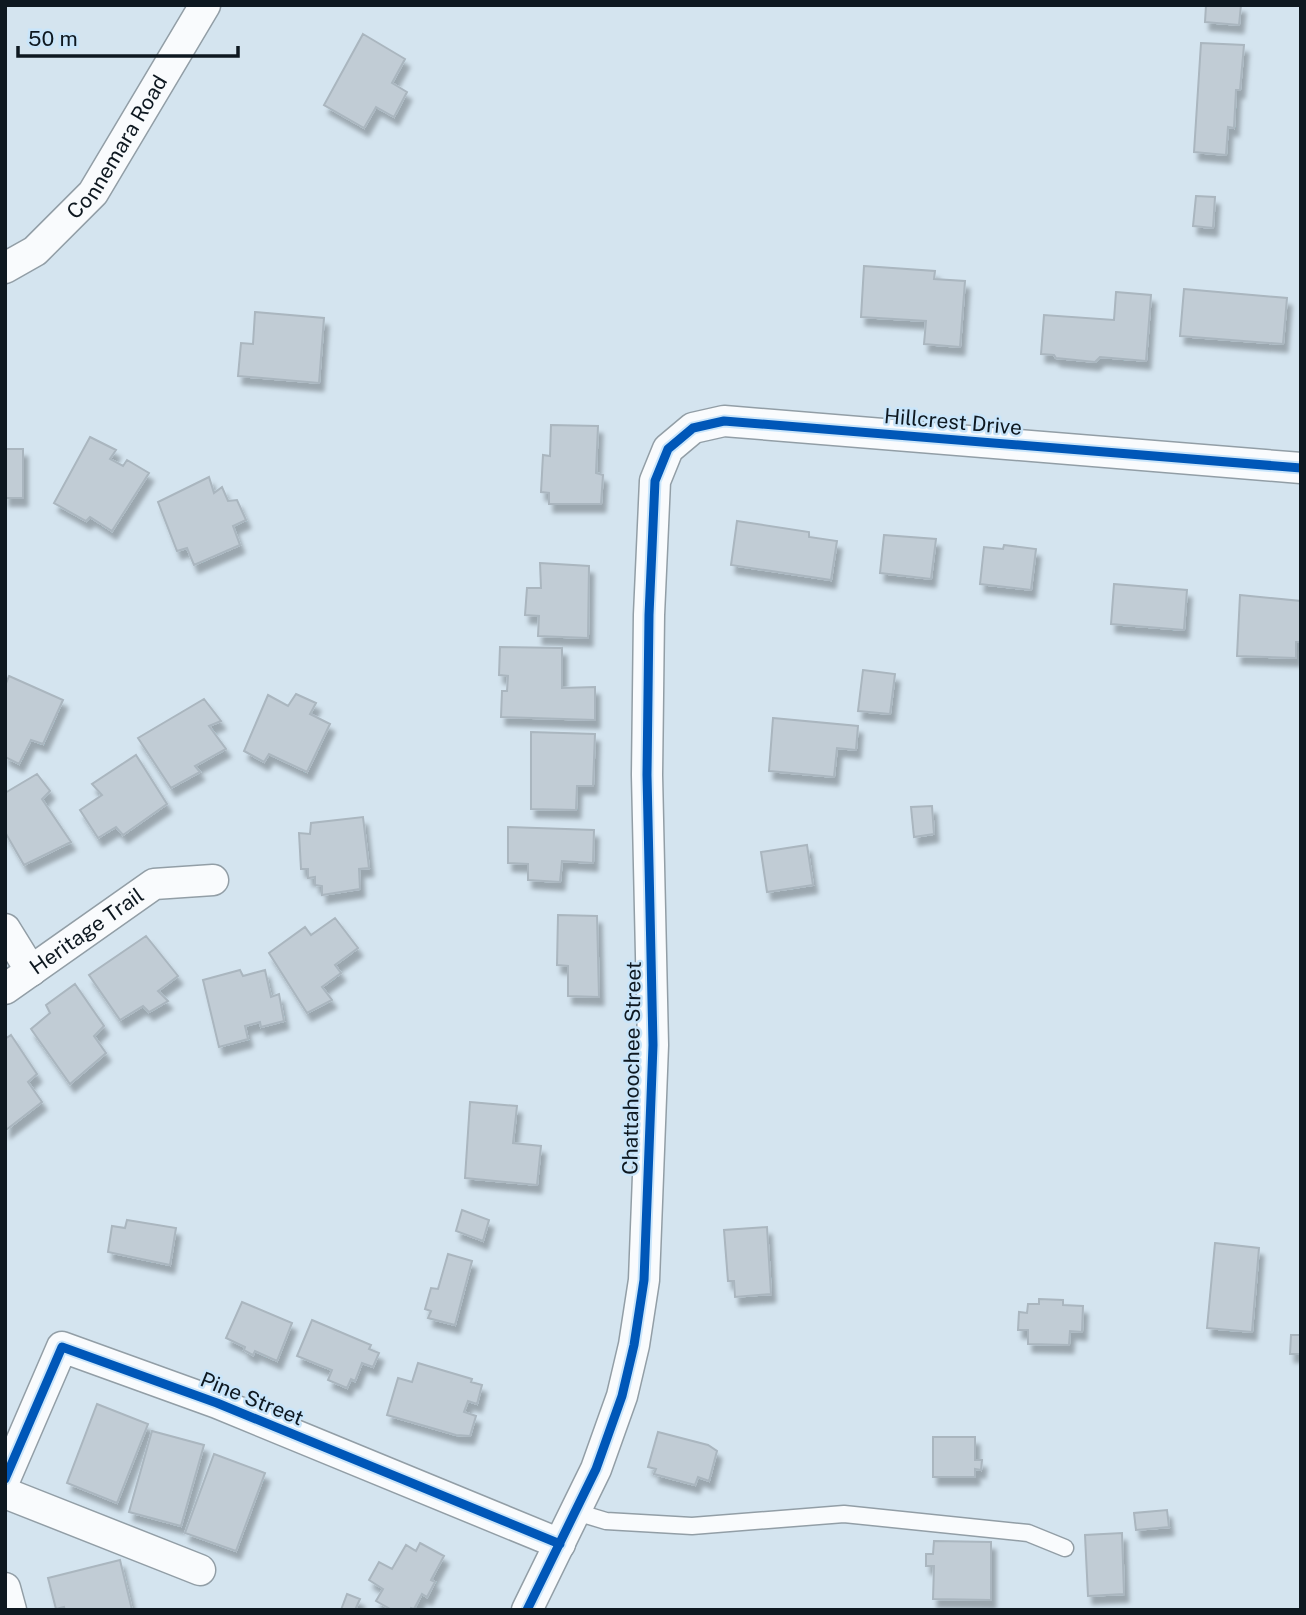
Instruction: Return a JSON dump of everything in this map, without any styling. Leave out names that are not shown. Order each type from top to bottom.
[{"type":"street","name":"Connemara Road","points":[[5,268],[35,251],[93,194],[205,5]]},
{"type":"street","name":"Hillcrest Drive","points":[[654,504],[655,481],[668,449],[693,428],[724,421],[1301,468]]},
{"type":"street","name":"Chattahoochee Street","points":[[527,1610],[596,1469],[622,1396],[634,1345],[644,1280],[653,1045],[648,775],[649,615],[654,504]]},
{"type":"street","name":"Heritage Trail","points":[[5,989],[154,884],[213,880]]},
{"type":"street","points":[[5,929],[31,971]]},
{"type":"street","name":"Pine Street","points":[[5,1479],[62,1347],[218,1402],[560,1544]]},
{"type":"street","points":[[5,1493],[201,1570]]},
{"type":"street","points":[[5,1588],[11,1610]]},
{"type":"lane","points":[[576,1512],[606,1521],[692,1526],[844,1514],[1028,1533],[1065,1548]]},
{"type":"building","points":[[1206,5],[1241,5],[1239,25],[1205,22]]},
{"type":"building","points":[[363,34],[405,59],[392,83],[407,92],[394,117],[376,107],[364,128],[324,105]]},
{"type":"building","points":[[1201,43],[1244,45],[1240,90],[1236,90],[1234,128],[1228,127],[1226,155],[1194,152]]},
{"type":"building","points":[[1196,196],[1215,197],[1213,228],[1193,226]]},
{"type":"building","points":[[864,266],[935,271],[934,279],[965,281],[960,347],[924,344],[926,321],[861,317]]},
{"type":"building","points":[[1184,289],[1287,298],[1283,344],[1180,336]]},
{"type":"building","points":[[1116,292],[1151,295],[1146,361],[1100,357],[1095,362],[1041,354],[1044,315],[1114,320]]},
{"type":"building","points":[[255,312],[324,318],[319,383],[238,376],[241,343],[253,344]]},
{"type":"building","points":[[551,425],[598,426],[596,473],[603,475],[601,504],[549,504],[549,493],[541,492],[543,455],[550,456]]},
{"type":"building","points":[[90,437],[116,450],[110,459],[123,466],[127,460],[149,473],[112,531],[90,517],[86,521],[54,503]]},
{"type":"building","points":[[5,449],[23,449],[23,498],[5,498]]},
{"type":"building","points":[[209,477],[214,493],[222,487],[228,501],[237,500],[246,520],[233,526],[240,545],[194,565],[187,548],[177,551],[158,502]]},
{"type":"building","points":[[737,521],[809,532],[809,537],[837,541],[831,580],[731,565]]},
{"type":"building","points":[[884,535],[936,539],[931,579],[880,573]]},
{"type":"building","points":[[1004,545],[1036,549],[1031,590],[980,584],[984,547],[1003,549]]},
{"type":"building","points":[[540,563],[589,566],[588,638],[538,636],[539,616],[525,615],[527,588],[541,588]]},
{"type":"building","points":[[1114,584],[1187,590],[1184,630],[1111,624]]},
{"type":"building","points":[[1240,595],[1301,601],[1301,642],[1296,642],[1296,658],[1237,656]]},
{"type":"building","points":[[500,647],[562,648],[562,688],[595,687],[595,720],[501,717],[502,691],[507,691],[508,676],[499,675]]},
{"type":"building","points":[[863,670],[895,674],[890,714],[858,711]]},
{"type":"building","points":[[9,676],[63,700],[43,744],[31,740],[19,764],[5,757],[5,686]]},
{"type":"building","points":[[296,694],[316,703],[310,714],[330,724],[307,772],[269,754],[264,762],[244,751],[268,695],[288,706]]},
{"type":"building","points":[[204,699],[221,721],[209,726],[226,749],[195,766],[200,772],[171,788],[138,738]]},
{"type":"building","points":[[773,718],[858,726],[856,750],[837,748],[834,777],[769,771]]},
{"type":"building","points":[[531,732],[595,734],[593,786],[577,786],[576,810],[531,809]]},
{"type":"building","points":[[136,755],[167,804],[123,835],[116,827],[98,838],[80,810],[102,795],[92,784]]},
{"type":"building","points":[[37,774],[50,791],[42,799],[71,842],[24,865],[5,832],[5,793]]},
{"type":"building","points":[[932,806],[934,834],[914,837],[911,807]]},
{"type":"building","points":[[363,817],[369,868],[359,869],[360,889],[322,895],[322,886],[315,885],[315,877],[308,878],[308,869],[301,869],[299,833],[310,834],[311,823]]},
{"type":"building","points":[[508,827],[594,830],[593,863],[562,861],[560,882],[528,880],[528,864],[508,863]]},
{"type":"building","points":[[807,845],[813,885],[767,892],[761,852]]},
{"type":"building","points":[[558,915],[597,916],[599,997],[568,996],[568,966],[557,965]]},
{"type":"building","points":[[335,918],[358,948],[335,965],[341,973],[322,987],[332,1000],[307,1013],[269,953],[305,927],[311,935]]},
{"type":"building","points":[[146,936],[178,976],[158,991],[168,1001],[149,1012],[143,1006],[120,1020],[89,975]]},
{"type":"building","points":[[240,970],[243,976],[265,970],[271,997],[279,994],[284,1021],[261,1027],[260,1022],[245,1026],[248,1039],[219,1047],[203,980]]},
{"type":"building","points":[[75,984],[104,1026],[94,1036],[106,1053],[70,1084],[31,1029],[50,1013],[46,1005]]},
{"type":"building","points":[[11,1035],[37,1074],[28,1082],[42,1102],[6,1130],[5,1039]]},
{"type":"building","points":[[470,1102],[517,1106],[513,1143],[541,1146],[537,1185],[465,1178]]},
{"type":"building","points":[[462,1210],[489,1220],[483,1241],[456,1231]]},
{"type":"building","points":[[127,1220],[176,1228],[170,1265],[108,1252],[112,1226],[125,1228]]},
{"type":"building","points":[[767,1227],[771,1294],[735,1297],[734,1281],[728,1281],[724,1230]]},
{"type":"building","points":[[1215,1243],[1259,1248],[1252,1332],[1207,1328]]},
{"type":"building","points":[[448,1254],[472,1261],[455,1325],[428,1318],[431,1311],[425,1309],[431,1288],[438,1289]]},
{"type":"building","points":[[1039,1299],[1063,1300],[1063,1305],[1083,1306],[1082,1332],[1070,1331],[1069,1345],[1028,1344],[1028,1330],[1018,1330],[1019,1312],[1027,1313],[1028,1304],[1039,1304]]},
{"type":"building","points":[[242,1302],[292,1323],[277,1361],[255,1351],[253,1355],[244,1350],[245,1347],[226,1338]]},
{"type":"building","points":[[312,1320],[371,1345],[369,1349],[379,1353],[373,1367],[362,1363],[355,1381],[351,1379],[347,1388],[328,1380],[332,1370],[297,1356]]},
{"type":"building","points":[[1291,1335],[1301,1335],[1301,1354],[1290,1354]]},
{"type":"building","points":[[418,1363],[472,1379],[471,1382],[482,1385],[477,1404],[468,1401],[464,1412],[476,1416],[470,1436],[456,1435],[387,1415],[398,1378],[412,1382]]},
{"type":"building","points":[[97,1404],[148,1424],[117,1503],[67,1483]]},
{"type":"building","points":[[152,1431],[204,1445],[181,1526],[129,1512]]},
{"type":"building","points":[[658,1432],[708,1445],[717,1451],[709,1481],[698,1477],[695,1485],[654,1474],[656,1469],[648,1467]]},
{"type":"building","points":[[933,1437],[975,1437],[975,1460],[982,1460],[981,1470],[975,1469],[975,1477],[933,1477]]},
{"type":"building","points":[[214,1454],[265,1473],[236,1551],[185,1533]]},
{"type":"building","points":[[1167,1510],[1169,1527],[1136,1530],[1134,1513]]},
{"type":"building","points":[[1122,1533],[1124,1594],[1088,1596],[1085,1535]]},
{"type":"building","points":[[934,1541],[991,1542],[991,1600],[933,1599],[934,1566],[926,1566],[926,1554],[933,1554]]},
{"type":"building","points":[[420,1543],[444,1556],[431,1580],[435,1582],[427,1597],[422,1594],[414,1609],[410,1610],[392,1610],[376,1601],[383,1589],[369,1580],[379,1562],[392,1569],[406,1545],[416,1551]]},
{"type":"building","points":[[120,1560],[132,1610],[65,1610],[64,1607],[56,1609],[48,1578]]},
{"type":"building","points":[[347,1594],[360,1599],[355,1610],[341,1610]]},
{"type":"cycle path","points":[[527,1610],[596,1469],[622,1396],[634,1345],[644,1280],[653,1045],[647,775],[649,615],[655,481],[668,449],[693,428],[724,421],[1301,468]]},
{"type":"cycle path","points":[[5,1479],[62,1347],[217,1403],[560,1544]]}]
